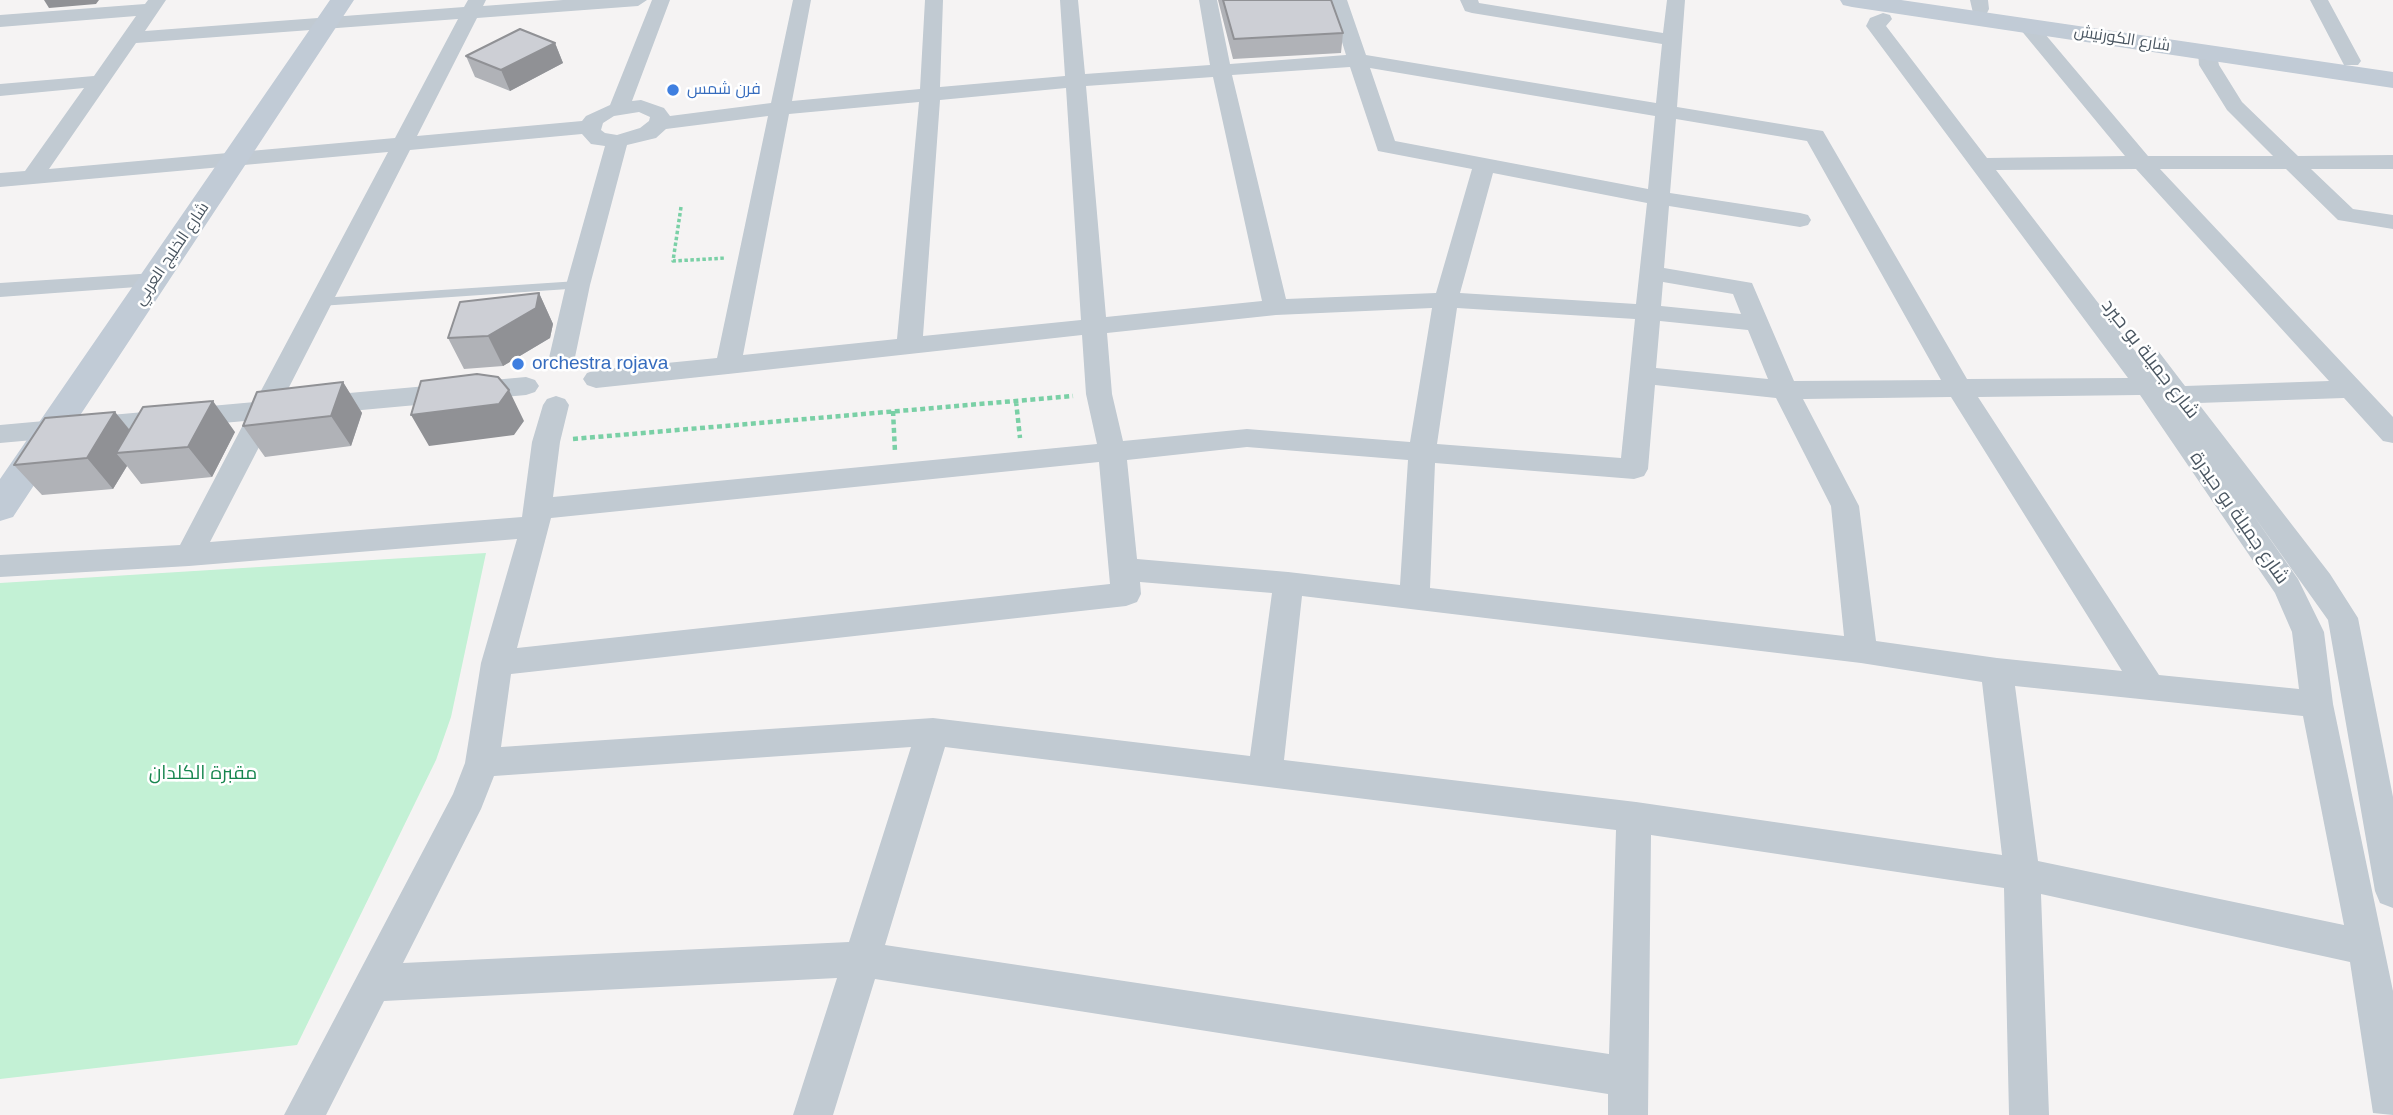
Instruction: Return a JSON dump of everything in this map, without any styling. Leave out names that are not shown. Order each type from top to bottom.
[{"type":"street","points":[[131,38],[334,12],[638,0]]},
{"type":"street","points":[[618,108],[661,0]]},
{"type":"street","points":[[728,366],[802,0]]},
{"type":"street","points":[[909,347],[930,94],[934,0]]},
{"type":"street","points":[[497,663],[1126,594],[1112,451],[1099,394],[1069,0]]},
{"type":"street","points":[[1208,0],[1276,307]]},
{"type":"street","points":[[1338,0],[1386,146],[1658,198],[1800,220]]},
{"type":"street","points":[[1469,0],[1472,7],[1672,40]]},
{"type":"street","points":[[0,566],[190,555],[537,518],[897,472],[1247,438],[1634,469],[1676,0]]},
{"type":"street","name":"شارع الكورنيش","points":[[1919,0],[1979,4],[2393,67]]},
{"type":"street","points":[[2319,0],[2351,61]]},
{"type":"street","points":[[0,22],[154,4]]},
{"type":"street","points":[[32,177],[154,4]]},
{"type":"street","name":"شارع الكورنيش","points":[[1868,5],[2027,25],[2393,80]]},
{"type":"street","name":"شارع جميلة بو حيرد","points":[[1868,5],[1898,30],[1994,163],[2180,395],[2343,618],[2393,891]]},
{"type":"street","name":"شارع جميلة بو حيدرة","points":[[1868,5],[1877,22],[1876,26],[2148,386],[2287,587],[2308,632],[2317,704],[2367,948],[2393,1113]]},
{"type":"street","points":[[190,555],[474,7]]},
{"type":"street","name":"شارع الخليج العربي","points":[[0,508],[334,12]]},
{"type":"street","points":[[2027,25],[2141,162],[2393,434]]},
{"type":"street","points":[[2208,52],[2209,65],[2234,106],[2288,162],[2346,215],[2393,222]]},
{"type":"street","points":[[590,127],[593,135],[599,139],[617,141],[639,137],[660,123],[782,108],[1076,81],[1359,60],[1815,136],[1960,390],[2148,685]]},
{"type":"street","points":[[0,90],[100,81]]},
{"type":"street","points":[[0,180],[590,127],[599,115],[618,108],[650,108],[657,112],[660,123]]},
{"type":"street","points":[[561,362],[578,285],[617,141]]},
{"type":"street","points":[[1994,163],[2393,162]]},
{"type":"street","points":[[1414,599],[1422,450],[1446,300],[1484,165]]},
{"type":"street","points":[[1651,273],[1742,288],[1785,390],[1845,506],[1861,651]]},
{"type":"street","points":[[0,290],[155,279]]},
{"type":"street","points":[[596,379],[1276,307],[1446,300],[1648,312],[1757,323]]},
{"type":"street","points":[[0,434],[526,386],[540,370],[561,362],[572,361],[589,365],[595,370],[596,379],[591,389],[583,396],[556,405],[533,401],[527,396],[526,386]]},
{"type":"street","points":[[1642,375],[1785,390],[2148,386]]},
{"type":"street","points":[[2180,395],[2352,389]]},
{"type":"street","points":[[304,1115],[469,798],[482,763],[497,663],[537,518],[546,442],[556,405]]},
{"type":"street","points":[[1123,569],[1288,583],[1861,651],[1997,670],[2317,704]]},
{"type":"street","points":[[1265,774],[1288,583]]},
{"type":"street","points":[[1997,670],[2022,874],[2029,1115]]},
{"type":"street","points":[[482,763],[933,732],[1636,817],[2022,874],[2367,948]]},
{"type":"street","points":[[813,1115],[933,732]]},
{"type":"street","points":[[1628,1115],[1633,838],[1636,817]]},
{"type":"street","points":[[374,983],[863,959],[1629,1077]]},
{"type":"lane","points":[[320,302],[578,285]]},
{"type":"path","points":[[681,206],[673,261],[751,256]]},
{"type":"path","points":[[546,442],[1099,394]]},
{"type":"path","points":[[1016,401],[1022,460]]},
{"type":"path","points":[[893,411],[897,472]]},
{"type":"green space","name":"مقبرة الكلدان","points":[[486,553],[451,717],[436,760],[297,1045],[0,1079],[0,583]]},
{"type":"building","points":[[1223,0],[1331,0],[1343,33],[1234,39]]},
{"type":"building","points":[[520,29],[555,43],[501,70],[466,56]]},
{"type":"building","points":[[539,293],[536,308],[488,336],[448,338],[460,302]]},
{"type":"building","points":[[477,374],[498,377],[509,390],[499,404],[411,415],[421,381]]},
{"type":"building","points":[[343,382],[331,416],[243,426],[257,392]]},
{"type":"building","points":[[213,401],[188,447],[116,453],[143,407]]},
{"type":"building","points":[[115,412],[87,458],[14,465],[45,418]]},
{"type":"place","name":"فرن شمس","points":[[673,90]]},
{"type":"place","name":"orchestra rojava","points":[[518,364]]}]
